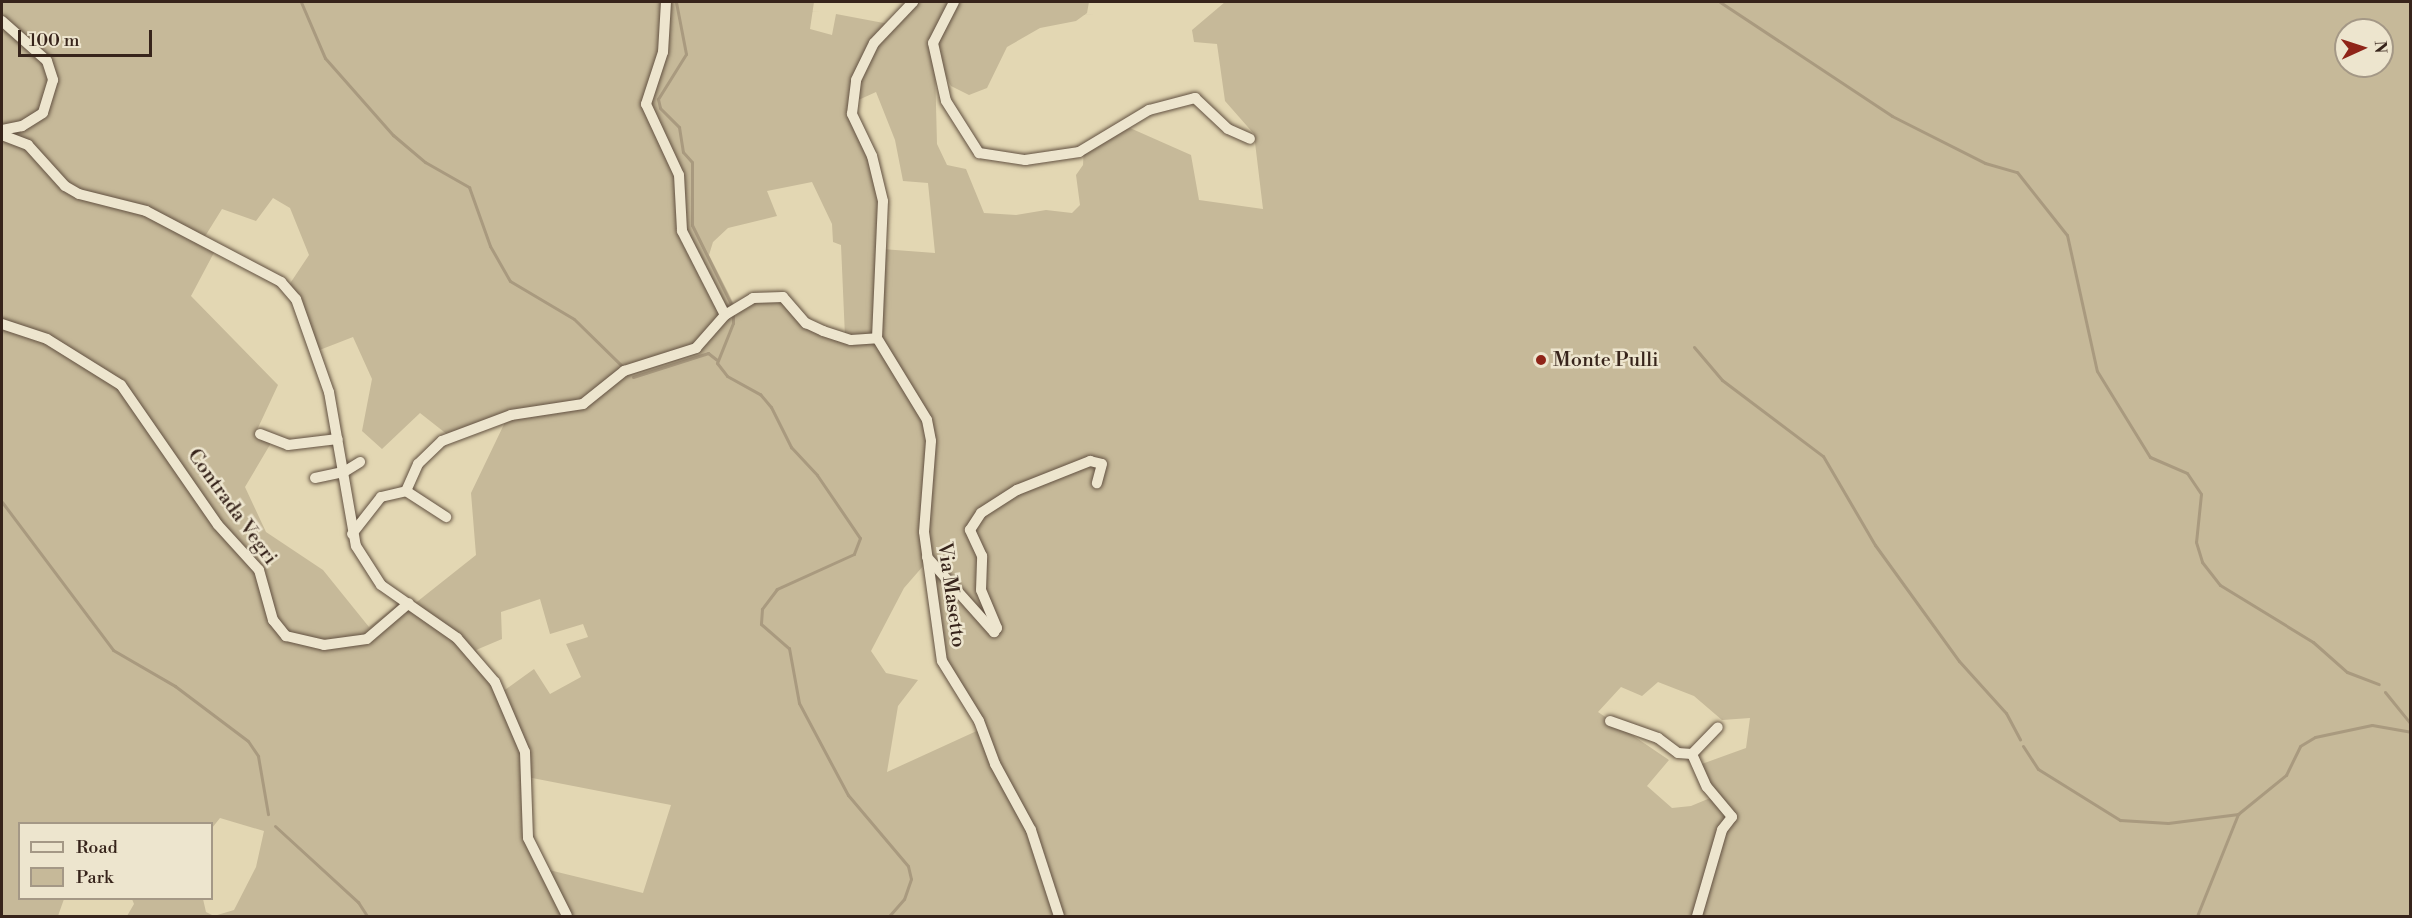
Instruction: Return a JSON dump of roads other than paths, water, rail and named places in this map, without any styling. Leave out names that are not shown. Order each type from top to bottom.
[{"type":"street","points":[[666,2],[663,52],[646,104],[679,175],[682,231],[726,314]]},
{"type":"street","points":[[406,491],[418,464],[442,441],[512,415],[583,404],[624,371],[696,348],[726,314],[738,305],[773,294],[783,297],[806,323],[823,331],[851,340],[877,338],[883,201],[872,156],[852,114],[856,80],[874,43],[913,2]]},
{"type":"street","points":[[954,2],[933,43],[945,101],[980,153],[1025,160],[1079,153],[1149,110],[1195,98],[1228,129],[1250,139]]},
{"type":"street","points":[[2,21],[47,61],[53,80],[51,98],[43,113],[21,126],[2,130]]},
{"type":"street","points":[[2,135],[28,145],[65,186],[79,194],[146,211],[281,282],[302,313],[329,392],[344,472],[352,534],[381,585],[409,603],[477,656],[495,682],[525,752],[528,838],[567,916]]},
{"type":"street","name":"Contrada Vegri","points":[[2,324],[47,339],[120,385],[218,525],[260,570],[273,620],[286,636],[324,645],[367,639],[409,603]]},
{"type":"street","name":"Via Masetto","points":[[877,338],[927,420],[931,441],[924,532],[942,661],[979,722],[994,764],[1031,830],[1059,916]]},
{"type":"street","points":[[260,434],[288,445],[338,439]]},
{"type":"street","points":[[927,557],[994,632],[997,628],[981,590],[982,556],[970,530],[981,513],[1017,489],[1089,461],[1102,464],[1097,483]]},
{"type":"street","points":[[315,478],[344,472],[360,462]]},
{"type":"street","points":[[352,534],[381,497],[406,491],[446,517]]},
{"type":"street","points":[[1610,721],[1658,738],[1678,753],[1692,754]]},
{"type":"street","points":[[1692,754],[1718,727]]},
{"type":"street","points":[[1692,754],[1707,787],[1732,817],[1722,830],[1697,916]]},
{"type":"waterway","points":[[301,2],[325,58],[393,135],[425,162],[469,187],[490,246],[510,281],[574,319],[622,366]]},
{"type":"waterway","points":[[676,2],[686,54],[658,99],[660,108],[679,127],[683,152],[692,162],[692,225],[733,308],[733,323],[717,363],[727,376],[760,394],[771,407],[791,447],[817,475],[860,538],[854,554],[777,589],[762,609],[761,624],[789,648],[799,703],[848,795],[908,866],[911,879],[904,899],[889,916]]},
{"type":"waterway","points":[[1720,2],[1892,116],[1985,163],[2017,172],[2067,235],[2097,371],[2150,457],[2187,473],[2201,494],[2196,542],[2202,562],[2220,585],[2313,642],[2347,672],[2379,684]]},
{"type":"waterway","points":[[1694,347],[1722,380],[1823,456],[1875,545],[1959,661],[2006,713],[2020,739]]},
{"type":"waterway","points":[[633,377],[708,353],[717,360]]},
{"type":"waterway","points":[[2,502],[113,650],[175,686],[248,741],[258,756],[268,814]]},
{"type":"waterway","points":[[2385,692],[2410,723]]},
{"type":"waterway","points":[[2023,746],[2038,769],[2120,820],[2168,823],[2238,814],[2286,775],[2300,746],[2315,737],[2372,725],[2410,732]]},
{"type":"waterway","points":[[2197,916],[2238,814]]},
{"type":"waterway","points":[[275,826],[358,902],[367,916]]},
{"type":"place","name":"Monte Pulli","points":[[1541,360]]}]
